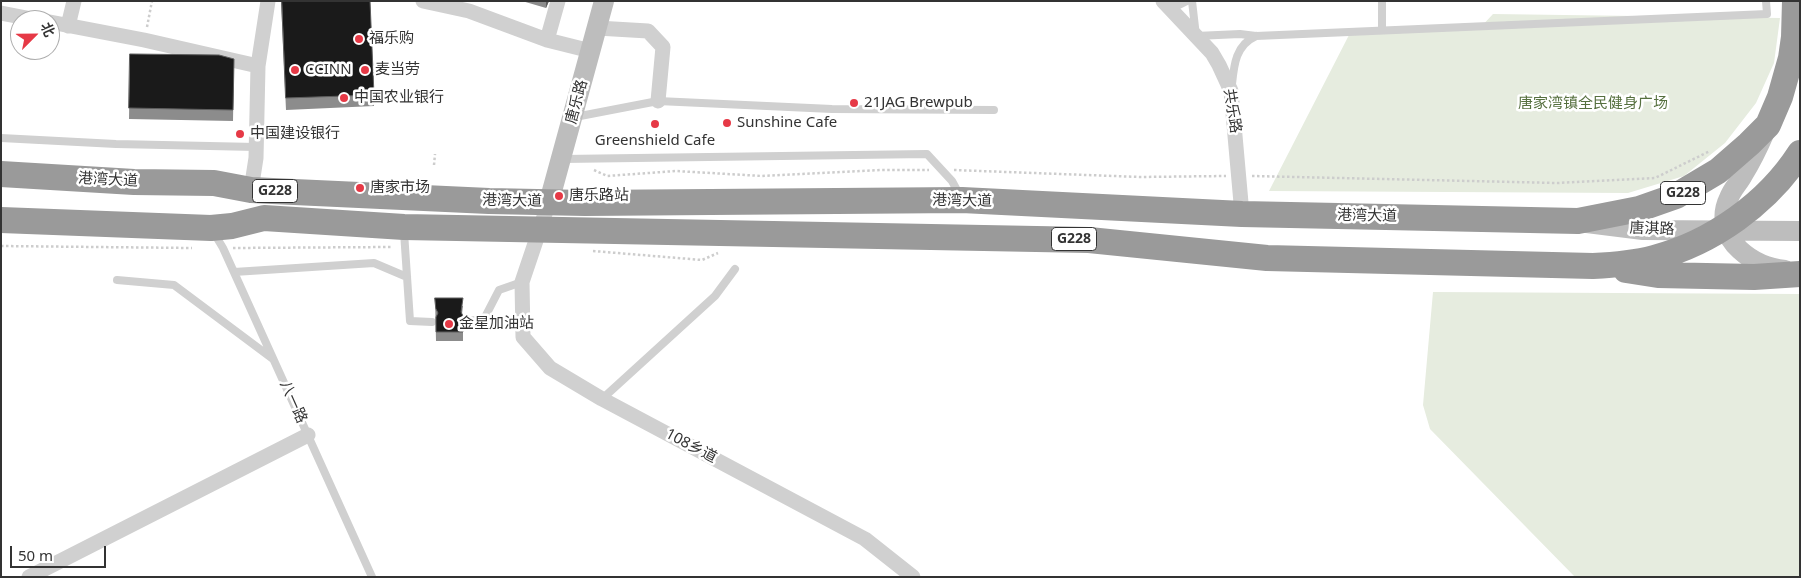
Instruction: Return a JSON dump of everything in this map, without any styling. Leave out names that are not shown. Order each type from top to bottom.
[{"type":"highway","name":"港湾大道","points":[[1,174],[134,182],[214,183],[251,190],[489,201],[962,200],[1242,214],[1578,221],[1639,209],[1676,196],[1725,165],[1768,125],[1780,97],[1791,58],[1795,1]]},
{"type":"highway","name":"港湾大道","points":[[1,220],[217,238],[232,226],[264,218],[405,237],[540,230],[1089,240],[1267,258],[1608,265],[1639,261],[1667,254],[1694,244],[1723,229],[1764,196],[1800,153]]},
{"type":"highway","points":[[1608,265],[1658,275],[1754,276],[1800,273]]},
{"type":"main road","name":"唐乐路","points":[[550,202],[604,1]]},
{"type":"main road","points":[[1768,125],[1746,170],[1728,199],[1723,229],[1735,245],[1750,259],[1766,267],[1800,273]]},
{"type":"main road","name":"唐淇路","points":[[1578,221],[1643,230],[1723,229],[1800,231]]},
{"type":"street","points":[[68,26],[74,1]]},
{"type":"street","points":[[251,190],[256,147],[258,66],[268,1]]},
{"type":"street","points":[[423,1],[468,11],[547,40],[591,51]]},
{"type":"street","points":[[547,40],[558,1]]},
{"type":"street","name":"共乐路","points":[[1165,3],[1216,59],[1231,91],[1242,214]]},
{"type":"street","points":[[60,24],[144,40],[258,66]]},
{"type":"street","points":[[597,28],[648,32],[663,48],[658,101]]},
{"type":"street","points":[[522,282],[550,202]]},
{"type":"street","name":"108乡道","points":[[522,282],[523,337],[550,368],[602,399],[864,539],[913,577]]},
{"type":"street","points":[[29,577],[308,435]]},
{"type":"lane","points":[[1165,3],[1177,6],[1186,1]]},
{"type":"lane","points":[[1192,1],[1196,36],[1240,34],[1256,36],[1767,14],[1766,1]]},
{"type":"lane","points":[[1382,1],[1382,30]]},
{"type":"lane","points":[[1231,91],[1238,52],[1244,43],[1256,36]]},
{"type":"lane","points":[[573,117],[658,101],[832,109],[994,110]]},
{"type":"lane","points":[[1,138],[116,144],[256,147]]},
{"type":"lane","points":[[561,159],[927,154],[952,181],[962,200]]},
{"type":"lane","points":[[405,237],[410,321],[432,322]]},
{"type":"lane","name":"八一路","points":[[217,238],[274,359],[372,577]]},
{"type":"lane","points":[[234,272],[374,263],[408,277]]},
{"type":"lane","points":[[602,399],[715,296],[735,269]]},
{"type":"lane","points":[[117,280],[174,285],[274,359]]},
{"type":"lane","points":[[467,321],[484,319],[499,290],[522,282]]},
{"type":"path","points":[[144,40],[152,1]]},
{"type":"path","points":[[434,165],[435,154]]},
{"type":"path","points":[[217,238],[405,237]]},
{"type":"path","points":[[1,246],[194,248]]},
{"type":"path","points":[[585,251],[702,260],[719,252]]},
{"type":"green space","name":"唐家湾镇全民健身广场","points":[[1493,14],[1780,18],[1774,63],[1756,103],[1725,143],[1684,176],[1628,193],[1269,191],[1349,35],[1479,29]]},
{"type":"green space","points":[[1433,292],[1800,294],[1800,577],[1575,577],[1430,429],[1423,405]]},
{"type":"building","points":[[282,1],[370,1],[374,95],[286,98]]},
{"type":"building","points":[[130,54],[219,55],[234,59],[233,110],[129,108]]},
{"type":"building","name":"金星加油站","points":[[435,298],[463,298],[461,312],[463,316],[463,332],[436,332],[436,317],[438,313]]},
{"type":"place","name":"福乐购","points":[[359,39]]},
{"type":"place","name":"CCINN","points":[[295,70]]},
{"type":"place","name":"麦当劳","points":[[365,70]]},
{"type":"place","name":"中国农业银行","points":[[344,98]]},
{"type":"place","name":"21JAG Brewpub","points":[[854,103]]},
{"type":"place","name":"Sunshine Cafe","points":[[727,123]]},
{"type":"place","name":"Greenshield Cafe","points":[[655,124]]},
{"type":"place","name":"中国建设银行","points":[[240,134]]},
{"type":"place","name":"唐家市场","points":[[360,188]]},
{"type":"place","name":"唐乐路站","points":[[559,196]]},
{"type":"place","name":"金星加油站","points":[[449,324]]}]
